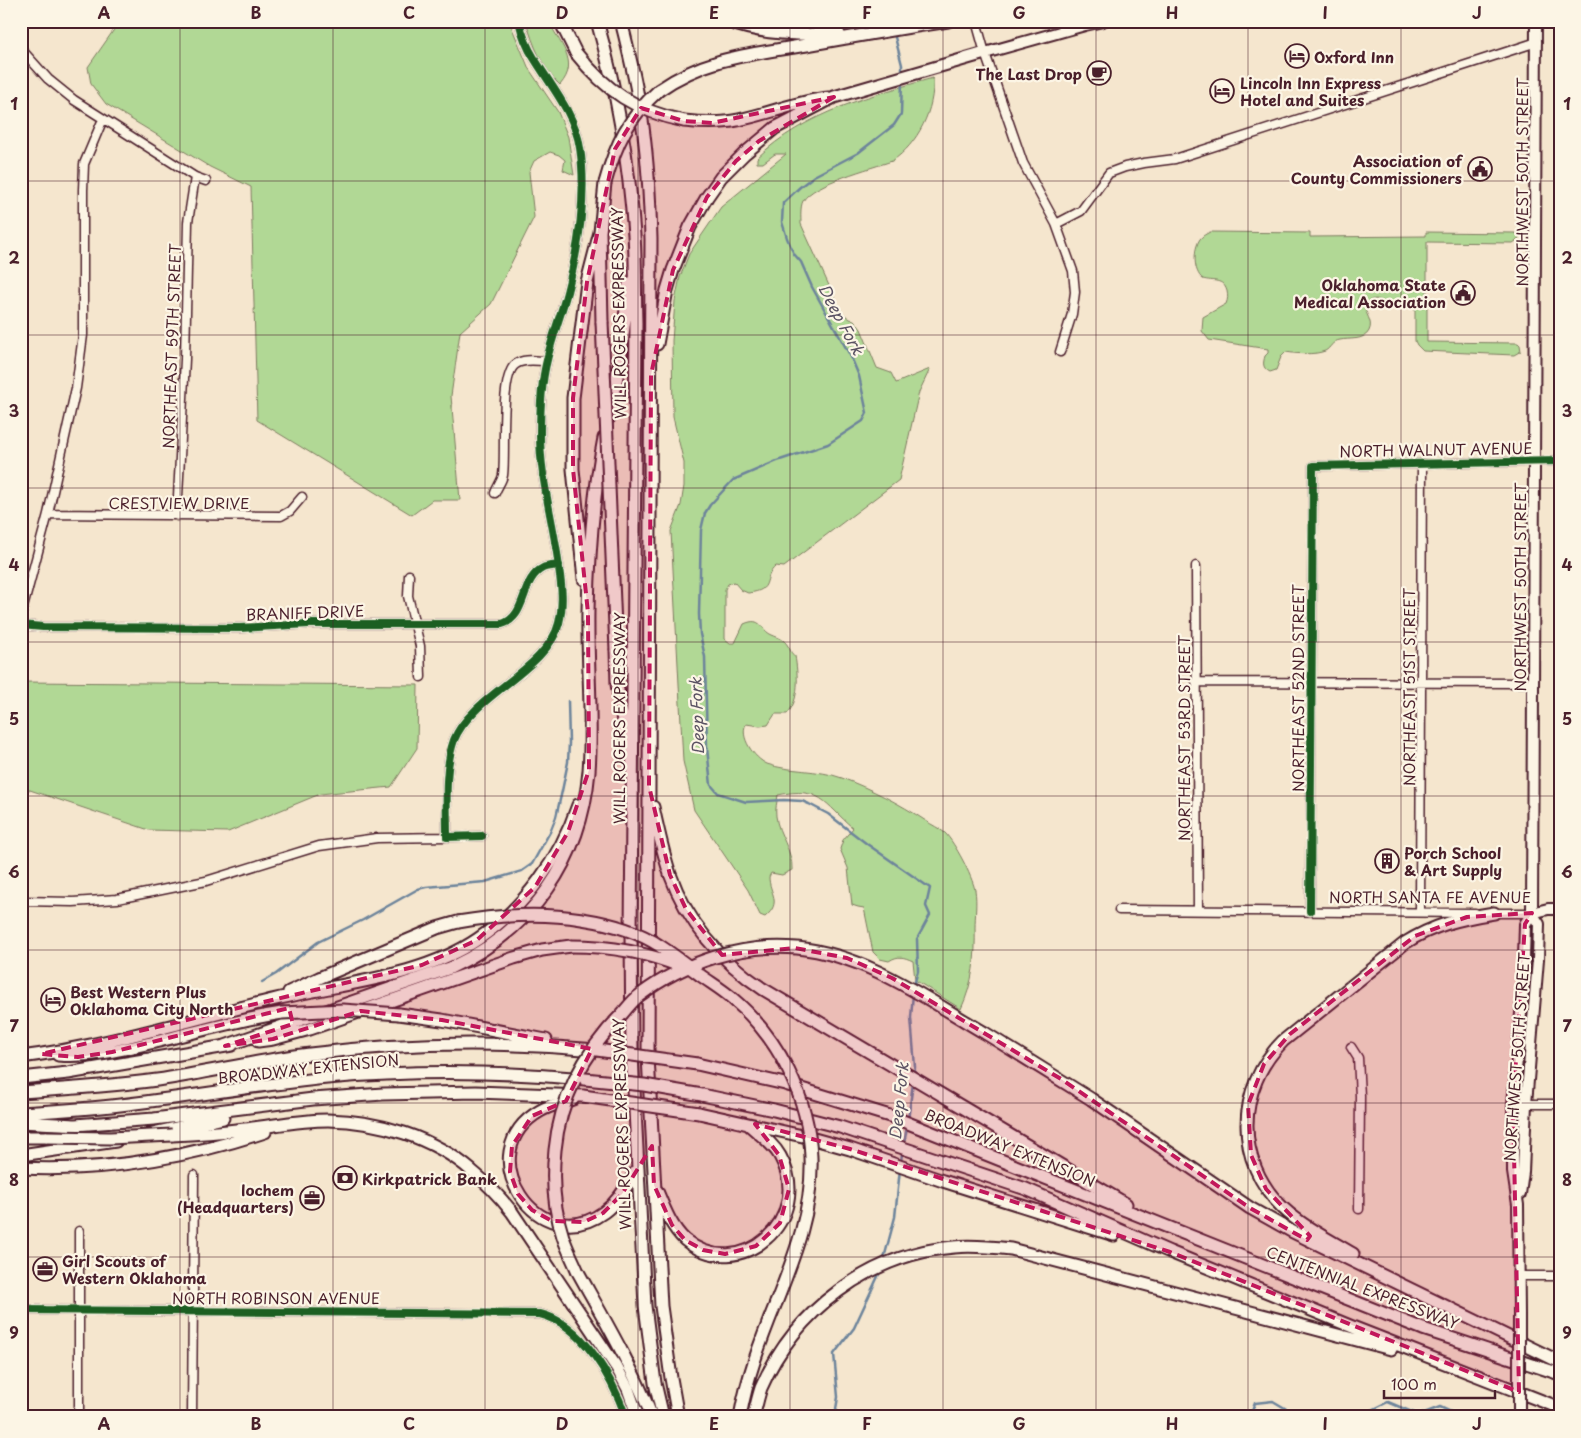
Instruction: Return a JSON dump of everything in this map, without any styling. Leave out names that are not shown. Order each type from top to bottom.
[{"type":"highway","points":[[560,21],[576,53],[600,81],[624,99],[652,113],[684,121],[712,123],[755,116],[810,100],[834,97],[985,53]]},
{"type":"highway","name":"WILL ROGERS EXPRESSWAY","points":[[597,21],[627,157],[634,238],[636,323],[631,996],[637,1170],[645,1306],[655,1383],[663,1417]]},
{"type":"highway","name":"WILL ROGERS EXPRESSWAY","points":[[621,21],[639,102],[649,184],[652,239],[647,1027],[661,1306],[678,1417]]},
{"type":"highway","points":[[727,21],[746,27],[786,33],[873,33]]},
{"type":"highway","points":[[633,790],[618,684],[602,322],[600,232],[605,183],[615,148],[637,113],[659,90],[691,71],[720,60],[948,21]]},
{"type":"highway","points":[[651,375],[667,290],[673,270],[690,227],[707,198],[736,161],[758,141],[775,128],[834,97]]},
{"type":"highway","points":[[588,612],[573,470],[573,398],[587,282],[600,232]]},
{"type":"highway","points":[[225,1046],[450,968],[485,950],[534,907],[563,862],[577,833],[583,810],[588,770],[590,691],[588,612],[591,539],[598,470],[620,362],[634,238]]},
{"type":"highway","points":[[21,1057],[104,1041],[276,999],[402,971],[438,959],[477,940],[525,898],[547,868],[568,832],[588,770]]},
{"type":"highway","points":[[648,786],[670,875],[686,909],[704,936],[726,960],[749,979],[1157,1222]]},
{"type":"highway","points":[[1432,1301],[1311,1229],[1288,1213],[1275,1200],[1260,1179],[1251,1154],[1247,1129],[1248,1105],[1259,1071],[1277,1047],[1390,953],[1415,936],[1442,924],[1467,917],[1494,913]]},
{"type":"highway","points":[[276,999],[319,978],[437,928],[487,917],[528,915],[584,919],[640,935],[659,945],[733,999],[754,1019],[772,1041],[786,1066],[795,1085],[806,1122],[811,1156],[811,1185],[800,1241],[756,1354],[740,1417]]},
{"type":"highway","points":[[21,1078],[273,1039],[310,1029],[542,950],[571,946],[601,946],[641,953],[676,964],[710,982]]},
{"type":"highway","points":[[652,1417],[640,1386],[578,1272],[563,1236],[557,1208],[554,1179],[560,1121],[581,1066],[603,1033],[639,995],[673,975],[710,958],[738,951],[766,948],[795,948],[824,952],[847,958],[892,978],[1091,1099],[1250,1208],[1291,1231],[1560,1362]]},
{"type":"highway","points":[[41,1054],[78,1057],[112,1052],[248,1018],[310,1011],[360,1011],[399,1014],[442,1020],[597,1050]]},
{"type":"highway","name":"BROADWAY EXTENSION","points":[[21,1092],[109,1086],[159,1080],[310,1054],[388,1046],[501,1044],[597,1050],[697,1064],[785,1084],[860,1106],[957,1142],[1157,1222]]},
{"type":"highway","name":"BROADWAY EXTENSION","points":[[21,1113],[121,1105],[286,1082],[363,1075],[466,1072],[585,1078],[644,1085],[774,1110],[855,1132],[1026,1189],[1170,1252]]},
{"type":"highway","points":[[21,1122],[75,1125],[135,1121],[345,1096],[426,1092],[583,1096],[699,1112],[850,1149],[943,1181],[1170,1252],[1440,1362],[1560,1408]]},
{"type":"highway","points":[[583,1096],[540,1111],[526,1122],[515,1138],[510,1154],[510,1172],[514,1187],[524,1202],[532,1210],[552,1220],[563,1223],[584,1222],[594,1218],[614,1204],[637,1170]]},
{"type":"highway","points":[[21,1155],[129,1139],[290,1102]]},
{"type":"highway","points":[[21,1137],[110,1138],[172,1136],[326,1120],[378,1126],[425,1142],[472,1170],[512,1212],[617,1368],[628,1389],[638,1417]]},
{"type":"highway","points":[[654,1185],[672,1224],[685,1240],[693,1245],[715,1253],[731,1254],[747,1250],[765,1240],[780,1223],[785,1213],[789,1189],[788,1176],[779,1155],[771,1145],[745,1122]]},
{"type":"highway","points":[[21,1168],[78,1168],[145,1162],[188,1154],[237,1141],[287,1124]]},
{"type":"highway","name":"CENTENNIAL EXPRESSWAY","points":[[1157,1222],[1423,1329],[1560,1374]]},
{"type":"highway","points":[[753,1417],[761,1389],[778,1356],[795,1332],[819,1306],[843,1286],[868,1272],[892,1261],[934,1249],[974,1246],[1011,1249],[1440,1362]]},
{"type":"main road","points":[[985,53],[1103,21]]},
{"type":"main road","name":"NORTHWEST 50TH STREET","points":[[1518,1417],[1518,1204],[1513,1172],[1513,1104],[1523,991],[1526,924],[1532,913],[1536,21]]},
{"type":"main road","name":"NORTH SANTA FE AVENUE","points":[[1532,913],[1548,909],[1560,909]]},
{"type":"main road","name":"NORTHWEST 50TH STREET","points":[[1518,1204],[1524,1172],[1526,1104],[1536,998],[1539,924],[1532,913]]},
{"type":"street","points":[[447,836],[449,759],[455,738],[468,718],[545,649],[559,625],[563,593],[544,478],[540,436],[546,361],[567,291],[579,242],[582,189],[580,148],[578,135],[567,110],[533,57],[519,21]]},
{"type":"street","points":[[976,21],[985,53],[1023,163],[1056,224],[1073,271],[1075,292],[1072,314],[1060,352]]},
{"type":"street","points":[[1056,224],[1081,211],[1109,173],[1144,162],[1175,159],[1536,42]]},
{"type":"street","points":[[21,49],[48,78],[74,100],[195,177],[206,181]]},
{"type":"street","points":[[21,616],[48,514],[76,388],[83,335],[84,164],[103,119]]},
{"type":"street","name":"NORTHEAST 59TH STREET","points":[[177,516],[185,359],[188,222],[195,177]]},
{"type":"street","points":[[495,493],[502,476],[503,435],[507,383],[510,369],[515,364],[524,361],[546,361]]},
{"type":"street","name":"NORTH WALNUT AVENUE","points":[[1313,466],[1560,461]]},
{"type":"street","name":"NORTHEAST 51ST STREET","points":[[1420,912],[1422,463]]},
{"type":"street","name":"NORTHEAST 52ND STREET","points":[[1310,911],[1310,683],[1313,466]]},
{"type":"street","name":"CRESTVIEW DRIVE","points":[[48,514],[281,516],[290,511],[302,497]]},
{"type":"street","name":"BRANIFF DRIVE","points":[[21,625],[43,627],[240,628],[309,624],[502,624],[508,622],[519,608],[532,576],[543,568],[559,565]]},
{"type":"street","name":"NORTHEAST 53RD STREET","points":[[1196,566],[1198,910]]},
{"type":"street","points":[[409,575],[408,596],[420,646],[421,677]]},
{"type":"street","points":[[1196,682],[1533,683]]},
{"type":"street","points":[[21,901],[73,902],[118,899],[206,881],[319,846],[377,838],[482,836]]},
{"type":"street","name":"NORTH SANTA FE AVENUE","points":[[1119,910],[1532,913]]},
{"type":"street","points":[[1351,1047],[1358,1058],[1360,1096],[1359,1209]]},
{"type":"street","points":[[1513,1104],[1560,1104]]},
{"type":"street","points":[[192,1417],[194,1175]]},
{"type":"street","points":[[79,1231],[79,1417]]},
{"type":"street","points":[[1519,1276],[1560,1276]]},
{"type":"street","name":"NORTH ROBINSON AVENUE","points":[[21,1310],[531,1313],[550,1316],[560,1321],[577,1335],[595,1356],[608,1377],[626,1417]]},
{"type":"highlighted area","points":[[834,97],[759,141],[736,161],[707,197],[673,270],[651,375],[649,786],[670,875],[686,909],[722,955],[795,948],[847,958],[892,978],[1061,1079],[1250,1208],[1307,1240],[1310,1236],[1266,1189],[1251,1155],[1248,1105],[1264,1064],[1290,1034],[1415,936],[1467,917],[1532,913],[1525,924],[1513,1104],[1519,1392],[1170,1252],[850,1149],[755,1124],[779,1155],[789,1189],[780,1223],[756,1246],[725,1254],[703,1250],[685,1240],[672,1225],[654,1185],[652,1146],[622,1194],[603,1213],[584,1222],[552,1221],[532,1210],[518,1194],[510,1172],[512,1146],[532,1116],[566,1101],[592,1049],[442,1020],[361,1011],[273,1039],[225,1046],[293,1024],[289,1008],[112,1052],[78,1057],[41,1054],[422,965],[477,940],[535,887],[568,832],[589,770],[588,613],[573,469],[573,398],[587,282],[615,149],[641,108],[684,121],[712,123]]},
{"type":"green space","points":[[120,21],[509,21],[529,69],[558,112],[568,137],[574,175],[563,170],[565,160],[559,155],[550,152],[534,161],[529,172],[534,217],[491,304],[460,332],[451,396],[460,500],[432,500],[412,515],[257,420],[251,187],[210,167],[106,104],[91,84],[88,67]]},
{"type":"green space","points":[[526,21],[549,21],[566,52],[568,68],[566,76],[560,85],[543,64]]},
{"type":"green space","points":[[933,78],[931,102],[923,125],[910,145],[901,154],[892,161],[830,182],[818,188],[803,201],[801,209],[801,224],[841,312],[854,320],[861,329],[877,368],[891,373],[896,383],[930,369],[919,392],[899,480],[784,567],[776,566],[769,575],[765,587],[762,589],[748,593],[741,590],[734,582],[728,584],[725,589],[725,639],[730,643],[735,643],[744,624],[754,622],[758,623],[768,633],[783,640],[795,656],[797,671],[796,694],[787,714],[775,714],[768,725],[746,724],[744,729],[746,741],[757,757],[767,764],[776,767],[833,775],[864,787],[895,802],[945,833],[953,844],[963,860],[975,890],[976,899],[973,970],[961,1009],[915,980],[913,961],[901,957],[889,961],[880,959],[873,952],[864,908],[852,905],[848,868],[840,849],[843,840],[853,828],[828,804],[813,795],[804,793],[778,795],[776,808],[777,823],[788,849],[792,870],[782,875],[771,873],[769,877],[774,902],[770,912],[765,917],[760,915],[748,890],[694,810],[683,761],[671,531],[681,505],[684,486],[684,463],[673,417],[672,341],[675,301],[680,277],[689,254],[721,207],[786,154],[775,154],[763,163],[757,163],[757,158],[776,142],[817,117],[839,108],[886,91]]},
{"type":"green space","points":[[1210,232],[1310,233],[1310,237],[1426,236],[1426,232],[1515,233],[1519,236],[1519,239],[1513,243],[1427,242],[1427,342],[1518,343],[1521,351],[1514,355],[1423,351],[1415,341],[1415,308],[1409,306],[1398,307],[1376,299],[1371,300],[1365,305],[1370,321],[1367,334],[1337,341],[1327,350],[1321,352],[1305,354],[1286,352],[1281,357],[1276,370],[1270,372],[1264,365],[1268,349],[1209,340],[1202,331],[1203,317],[1226,304],[1228,298],[1223,284],[1203,279],[1197,271],[1195,260],[1196,248],[1200,239]]},
{"type":"green space","points":[[21,682],[418,685],[417,748],[391,787],[320,794],[228,832],[149,830],[21,787]]},
{"type":"waterway","name":"Deep Fork","points":[[894,33],[902,65],[902,74]]},
{"type":"waterway","name":"Deep Fork","points":[[902,80],[901,114],[894,125],[858,153],[814,176],[783,203],[782,222],[787,238],[851,357],[859,376],[867,413],[863,421],[828,444],[777,461],[733,480],[710,505],[705,513],[701,530],[699,614],[700,634],[705,657],[707,748],[711,785],[718,793],[746,802],[784,800],[802,801],[809,804],[828,814],[930,888],[926,906],[930,915],[917,939],[918,971],[914,985]]},
{"type":"waterway","points":[[262,982],[276,974],[318,942],[363,920],[418,889],[485,882],[522,871],[532,864],[550,832],[556,817],[562,791],[568,762],[568,701]]},
{"type":"waterway","name":"Deep Fork","points":[[913,993],[911,1018],[914,1075]]},
{"type":"waterway","name":"Deep Fork","points":[[908,1120],[913,1083]]},
{"type":"waterway","name":"Deep Fork","points":[[904,1144],[907,1127]]},
{"type":"waterway","name":"Deep Fork","points":[[901,1164],[902,1152]]},
{"type":"waterway","name":"Deep Fork","points":[[883,1262],[895,1217],[900,1169]]},
{"type":"waterway","name":"Deep Fork","points":[[839,1417],[836,1409],[838,1397],[834,1354],[854,1328],[880,1272]]},
{"type":"waterway","points":[[1254,1417],[1251,1414],[1255,1403],[1273,1401],[1300,1417]]},
{"type":"waterway","points":[[1358,1417],[1388,1402],[1419,1415],[1440,1407],[1453,1413]]},
{"type":"cycle path","points":[[482,836],[447,837],[447,788],[449,763],[454,740],[463,724],[476,710],[540,654],[552,639],[561,614],[561,588],[557,553],[540,450],[541,406],[543,378],[547,360],[575,257],[581,220],[583,183],[580,148],[573,124],[562,101],[529,49],[519,21]]},
{"type":"cycle path","points":[[1310,911],[1313,466],[1560,461]]},
{"type":"cycle path","points":[[21,625],[43,627],[240,628],[309,624],[502,624],[510,620],[516,613],[536,573],[545,567],[559,565]]},
{"type":"cycle path","points":[[21,1310],[540,1314],[570,1329],[594,1355],[613,1386],[626,1417]]},
{"type":"place","name":"Oxford Inn","points":[[1297,56]]},
{"type":"place","name":"The Last Drop","points":[[1099,73]]},
{"type":"place","name":"Lincoln Inn Express Hotel and Suites","points":[[1222,91]]},
{"type":"place","name":"Association of County Commissioners","points":[[1480,169]]},
{"type":"place","name":"Oklahoma State Medical Association","points":[[1463,293]]},
{"type":"place","name":"Porch School & Art Supply","points":[[1387,861]]},
{"type":"place","name":"Best Western Plus Oklahoma City North","points":[[53,1000]]},
{"type":"place","name":"Kirkpatrick Bank","points":[[345,1178]]},
{"type":"place","name":"Iochem (Headquarters)","points":[[312,1198]]},
{"type":"place","name":"Girl Scouts of Western Oklahoma","points":[[45,1269]]}]
